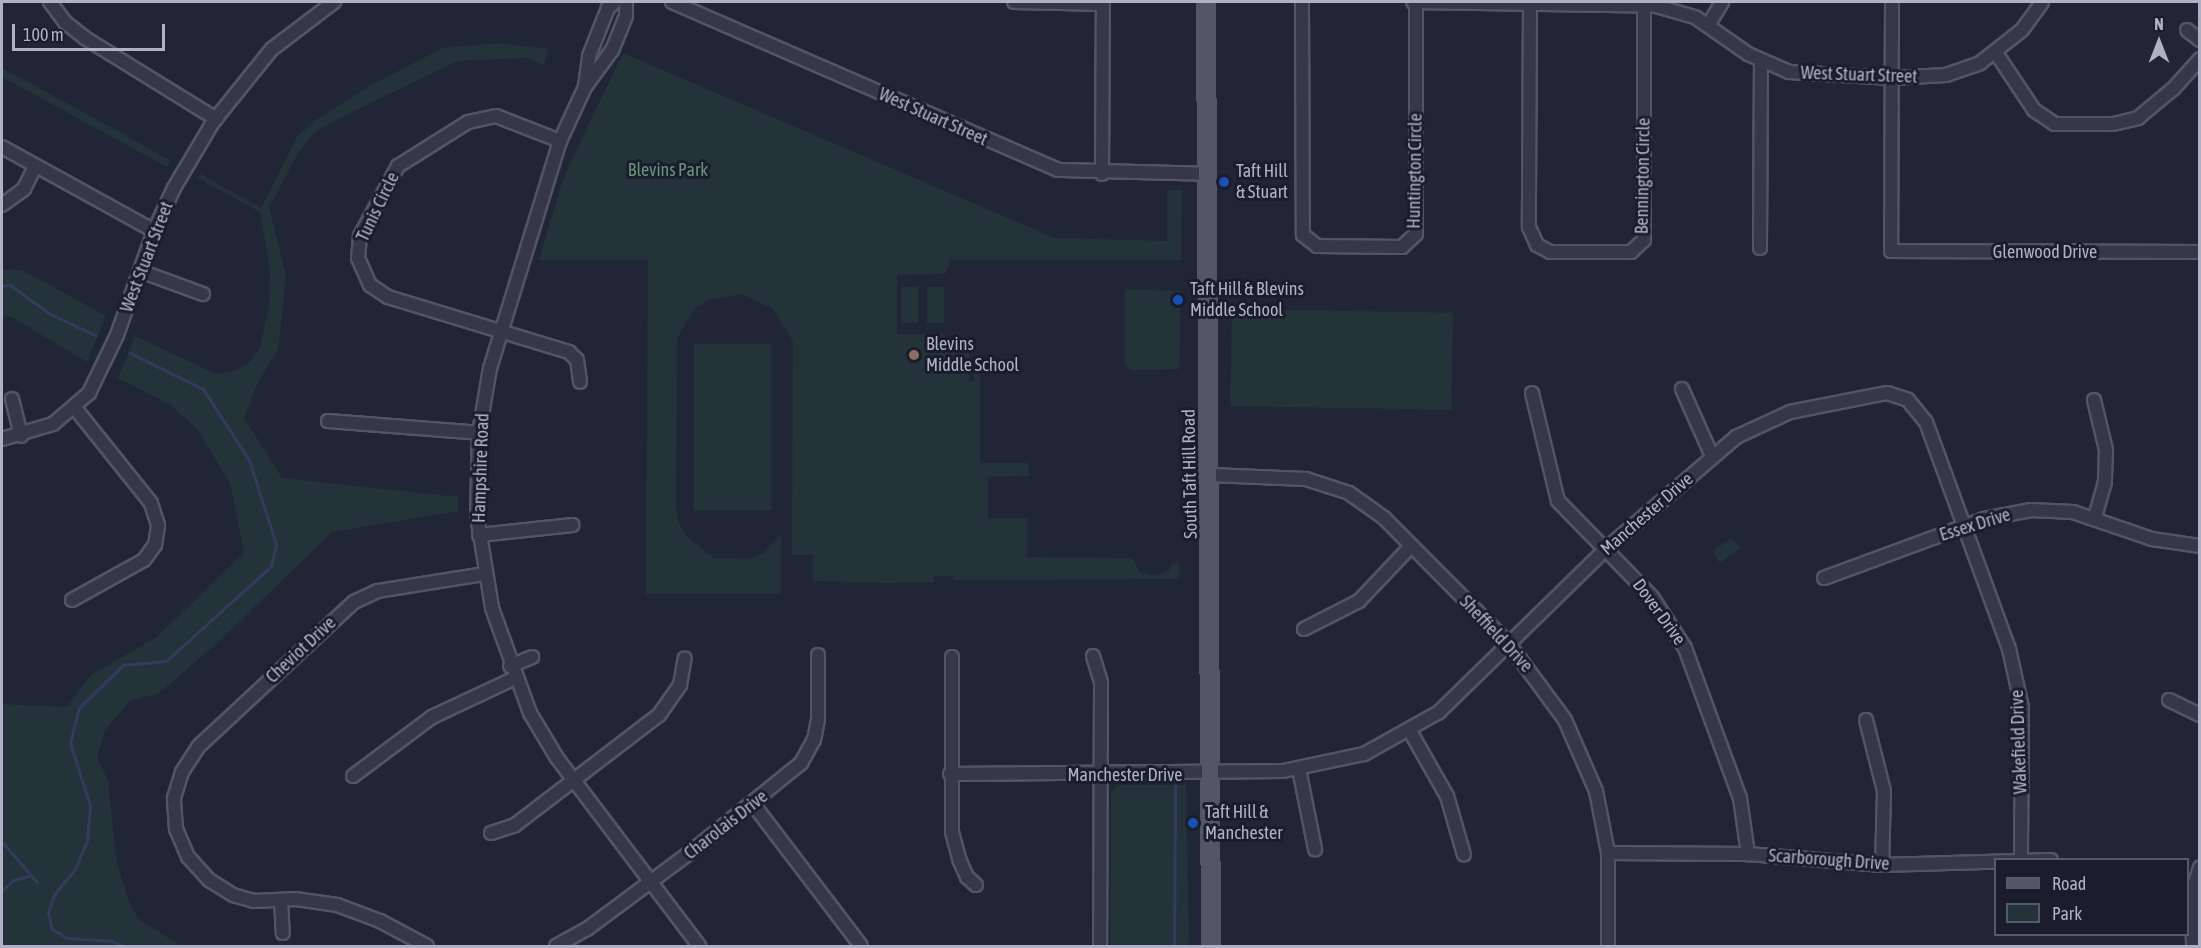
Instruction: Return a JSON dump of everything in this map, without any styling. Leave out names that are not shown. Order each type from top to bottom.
[{"type":"main road","name":"South Taft Hill Road","points":[[1206,2],[1211,475],[1211,946]]},
{"type":"street","points":[[50,2],[66,23],[84,38],[216,119]]},
{"type":"street","name":"West Stuart Street","points":[[2,439],[21,436],[52,424],[75,408],[94,386],[110,353],[154,231],[174,188],[216,119],[272,49],[334,2]]},
{"type":"street","name":"Hampshire Road","points":[[585,87],[589,56],[608,8],[615,2]]},
{"type":"street","name":"Hampshire Road","points":[[626,2],[626,16],[612,50],[585,87],[560,141],[501,331],[488,379],[479,433],[479,535],[484,574],[512,672],[531,713],[574,781],[649,883],[699,946]]},
{"type":"street","name":"West Stuart Street","points":[[672,2],[1041,165],[1078,174],[1208,174]]},
{"type":"street","points":[[1014,2],[1103,3],[1102,174]]},
{"type":"street","name":"Huntington Circle","points":[[1302,2],[1303,235],[1317,246],[1402,247],[1416,234],[1414,2]]},
{"type":"street","name":"West Stuart Street","points":[[1414,2],[1644,4],[1678,10],[1708,24],[1761,62],[1803,75],[1892,78],[1946,75],[1996,53],[2022,30],[2042,2]]},
{"type":"street","points":[[1708,24],[1722,2]]},
{"type":"street","points":[[1892,2],[1892,78]]},
{"type":"street","name":"Bennington Circle","points":[[1530,3],[1530,232],[1543,250],[1562,252],[1631,252],[1644,240],[1644,4]]},
{"type":"street","points":[[2187,30],[2199,40]]},
{"type":"street","points":[[1996,53],[2034,110],[2055,124],[2114,124],[2138,118],[2174,87],[2199,59]]},
{"type":"street","points":[[1760,249],[1761,62]]},
{"type":"street","name":"Glenwood Drive","points":[[1892,78],[1891,251],[2199,252]]},
{"type":"street","name":"Tunis Circle","points":[[560,141],[496,116],[468,122],[398,166],[360,236],[360,268],[377,291],[569,352],[577,360],[580,382]]},
{"type":"street","points":[[2,147],[154,231]]},
{"type":"street","points":[[2,205],[24,189],[35,166]]},
{"type":"street","points":[[140,271],[203,294]]},
{"type":"street","points":[[1682,389],[1713,456]]},
{"type":"street","name":"Dover Drive","points":[[1532,393],[1558,501],[1652,597],[1685,648],[1740,798],[1749,854]]},
{"type":"street","name":"Manchester Drive","points":[[950,774],[1211,774],[1299,769],[1346,761],[1410,731],[1439,712],[1606,549],[1713,456],[1752,427],[1790,412],[1878,393],[1899,396],[1917,408],[1926,422],[1964,526]]},
{"type":"street","points":[[12,399],[21,436]]},
{"type":"street","points":[[2094,400],[2106,450],[2105,482],[2095,517]]},
{"type":"street","points":[[72,600],[144,560],[155,545],[158,525],[151,503],[75,408]]},
{"type":"street","points":[[328,421],[479,433]]},
{"type":"street","name":"Sheffield Drive","points":[[1211,475],[1294,478],[1326,484],[1367,504],[1509,644],[1549,694],[1579,746],[1596,791],[1608,853],[1608,946]]},
{"type":"street","name":"Essex Drive","points":[[1824,578],[1964,526],[2031,510],[2095,517],[2152,539],[2199,546]]},
{"type":"street","points":[[479,535],[572,525]]},
{"type":"street","name":"Wakefield Drive","points":[[1964,526],[2009,649],[2019,688],[2021,858]]},
{"type":"street","points":[[1304,629],[1359,601],[1411,546]]},
{"type":"street","name":"Cheviot Drive","points":[[281,900],[254,901],[233,896],[209,880],[180,844],[173,806],[182,771],[199,746],[349,606],[378,591],[484,574]]},
{"type":"street","name":"Charolais Drive","points":[[556,946],[587,929],[796,769],[814,740],[818,719],[818,655]]},
{"type":"street","points":[[1093,656],[1101,683],[1100,946]]},
{"type":"street","points":[[353,776],[432,717],[512,672],[532,657]]},
{"type":"street","points":[[952,657],[950,774],[954,844],[967,877],[976,885]]},
{"type":"street","points":[[491,833],[515,825],[668,705],[680,685],[685,658]]},
{"type":"street","points":[[2169,700],[2199,715]]},
{"type":"street","points":[[1866,720],[1884,791],[1882,865]]},
{"type":"street","points":[[1410,731],[1447,796],[1464,855]]},
{"type":"street","points":[[1299,769],[1314,849]]},
{"type":"street","points":[[753,804],[861,946]]},
{"type":"street","name":"Scarborough Drive","points":[[1608,853],[1749,854],[1882,865],[1994,859]]},
{"type":"street","points":[[2193,946],[2192,892],[2196,869]]},
{"type":"street","points":[[283,933],[281,900],[319,902],[359,912],[421,945]]},
{"type":"green space","points":[[499,43],[548,49],[544,65],[528,58],[457,61],[332,122],[314,133],[298,153],[269,207],[286,276],[278,349],[257,384],[244,418],[282,478],[458,497],[458,511],[332,532],[214,646],[159,693],[130,701],[105,730],[97,757],[108,781],[116,859],[128,899],[138,919],[181,946],[2,946],[2,704],[67,707],[91,675],[157,637],[244,553],[230,483],[197,429],[169,404],[118,378],[135,336],[216,374],[235,371],[250,362],[259,350],[269,307],[270,269],[260,212],[198,178],[200,174],[261,208],[296,138],[316,120],[373,84],[443,48]]},
{"type":"green space","name":"Blevins Park","points":[[623,53],[1055,238],[1167,241],[1167,190],[1182,190],[1181,260],[950,260],[945,274],[897,275],[897,334],[943,334],[944,341],[932,341],[932,346],[969,346],[969,381],[974,381],[974,371],[980,367],[980,463],[1028,463],[1029,476],[988,477],[988,518],[1027,518],[1027,557],[1132,558],[1140,572],[1156,576],[1169,570],[1172,564],[1179,564],[1179,579],[953,580],[953,576],[934,576],[934,582],[813,581],[813,555],[792,555],[793,341],[773,309],[741,294],[708,300],[694,309],[677,339],[676,507],[679,524],[688,538],[714,558],[749,559],[763,554],[781,534],[781,594],[646,594],[648,260],[539,260],[563,179]]},
{"type":"green space","points":[[2,68],[171,161],[167,167],[2,77]]},
{"type":"green space","points":[[2,269],[22,270],[106,316],[87,362],[10,316],[2,317]]},
{"type":"green space","points":[[901,287],[918,287],[918,323],[901,323]]},
{"type":"green space","points":[[927,287],[944,287],[944,323],[927,323]]},
{"type":"green space","points":[[1125,289],[1181,291],[1179,369],[1131,370],[1125,364]]},
{"type":"green space","points":[[1232,309],[1453,313],[1451,410],[1230,406]]},
{"type":"green space","points":[[694,344],[771,344],[771,510],[694,510]]},
{"type":"green space","points":[[1731,538],[1740,547],[1720,563],[1712,552]]},
{"type":"green space","points":[[1117,785],[1186,785],[1189,946],[1110,946],[1111,793]]},
{"type":"waterway","points":[[2,286],[10,285],[50,314],[95,335]]},
{"type":"waterway","points":[[123,946],[112,941],[67,938],[52,929],[48,913],[54,895],[75,869],[87,841],[90,805],[70,743],[79,708],[123,665],[166,661],[271,566],[276,544],[249,460],[203,389],[130,353]]},
{"type":"waterway","points":[[1174,946],[1175,785]]},
{"type":"waterway","points":[[2,842],[37,882]]},
{"type":"waterway","points":[[2,891],[13,880],[29,876]]},
{"type":"place","name":"Taft Hill & Stuart","points":[[1224,182]]},
{"type":"place","name":"Taft Hill & Blevins Middle School","points":[[1178,300]]},
{"type":"place","name":"Blevins Middle School","points":[[914,355]]},
{"type":"place","name":"Taft Hill & Manchester","points":[[1193,823]]}]
